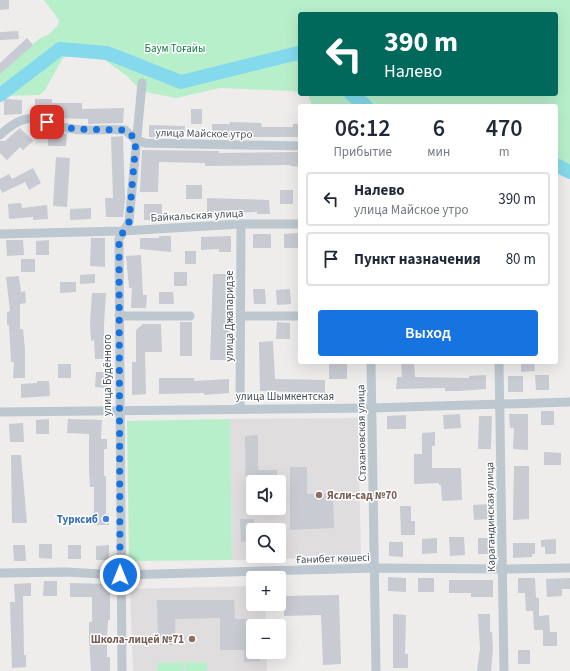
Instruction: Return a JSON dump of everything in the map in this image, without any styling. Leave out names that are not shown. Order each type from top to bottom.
[{"type":"street","name":"улица Будённого","points":[[122,671],[120,575],[119,239],[122,231],[129,222],[142,82]]},
{"type":"street","name":"улица Майское утро","points":[[0,135],[13,123],[23,119],[33,118],[74,129],[126,130],[136,140],[145,144],[298,146]]},
{"type":"street","name":"Байкальская улица","points":[[0,234],[122,231],[241,224],[298,224]]},
{"type":"street","name":"улица Джапаридзе","points":[[240,409],[242,316],[241,224]]},
{"type":"street","points":[[119,316],[190,316]]},
{"type":"street","points":[[242,316],[298,316]]},
{"type":"street","name":"Стахановская улица","points":[[371,364],[376,671]]},
{"type":"street","name":"Карагандинская улица","points":[[499,364],[504,569],[504,671]]},
{"type":"street","name":"улица Шымкентская","points":[[0,412],[372,408],[570,402]]},
{"type":"street","name":"Ғанибет көшесі","points":[[0,574],[66,572],[120,575],[375,568],[570,568]]},
{"type":"shaded area","name":"Ясли-сад №70","points":[[358,418],[361,557],[286,559],[286,523],[246,523],[246,560],[232,560],[230,419]]},
{"type":"shaded area","name":"Школа-лицей №71","points":[[246,586],[246,611],[265,611],[266,619],[246,619],[246,659],[267,659],[267,671],[133,671],[130,589]]},
{"type":"green space","name":"Баум Тоғайы","points":[[44,0],[570,0],[570,170],[558,169],[558,104],[311,104],[309,96],[558,96],[558,12],[298,12],[298,92],[220,88],[176,98],[141,91],[127,76],[103,59],[89,53],[76,54],[63,58],[45,90],[39,95],[0,96],[0,73],[40,38],[48,35],[58,25],[59,20]]},
{"type":"green space","points":[[230,419],[232,560],[129,561],[127,421]]},
{"type":"green space","points":[[183,662],[184,671],[157,671],[157,663]]},
{"type":"green space","points":[[185,662],[207,662],[207,671],[186,671]]},
{"type":"building","points":[[0,0],[9,0],[9,9],[0,10]]},
{"type":"building","points":[[18,31],[19,39],[0,40],[0,32]]},
{"type":"building","points":[[27,38],[33,45],[0,74],[0,63]]},
{"type":"building","points":[[4,99],[22,100],[22,114],[4,115]]},
{"type":"building","points":[[35,99],[52,99],[52,103],[82,103],[82,109],[124,108],[123,123],[88,124],[88,119],[55,118],[54,114],[35,113]]},
{"type":"building","points":[[191,109],[202,109],[202,124],[191,124]]},
{"type":"building","points":[[230,122],[261,123],[262,127],[293,127],[293,124],[298,124],[298,137],[212,137],[212,124],[230,124]]},
{"type":"building","points":[[149,125],[185,126],[184,138],[149,137]]},
{"type":"building","points":[[20,128],[33,141],[23,150],[20,147],[7,160],[0,153],[0,141],[5,141]]},
{"type":"building","points":[[48,130],[67,134],[66,146],[48,146]]},
{"type":"building","points":[[123,136],[125,200],[123,217],[106,217],[105,198],[113,198],[111,137]]},
{"type":"building","points":[[142,150],[219,151],[219,153],[298,152],[298,167],[290,165],[205,166],[205,163],[159,162],[158,192],[140,192]]},
{"type":"building","points":[[56,157],[70,158],[67,207],[53,206]]},
{"type":"building","points":[[33,168],[41,183],[29,190],[25,182],[2,193],[0,188],[0,179],[9,174],[12,179]]},
{"type":"building","points":[[186,185],[202,185],[202,199],[186,199]]},
{"type":"building","points":[[280,190],[293,190],[293,204],[280,204]]},
{"type":"building","points":[[207,198],[269,200],[270,214],[257,214],[257,212],[207,214]]},
{"type":"building","points":[[21,203],[22,208],[47,205],[48,219],[33,220],[33,217],[9,219],[8,204]]},
{"type":"building","points":[[144,204],[162,204],[162,220],[144,220]]},
{"type":"building","points":[[91,208],[91,219],[70,220],[70,209]]},
{"type":"building","points":[[298,233],[298,248],[284,248],[284,234]]},
{"type":"building","points":[[253,234],[271,234],[271,248],[253,248]]},
{"type":"building","points":[[159,236],[171,236],[171,252],[140,249],[140,238],[159,238]]},
{"type":"building","points":[[231,236],[231,252],[219,252],[219,249],[201,250],[201,237]]},
{"type":"building","points":[[91,238],[105,238],[105,267],[90,266]]},
{"type":"building","points":[[6,240],[23,240],[24,255],[7,256]]},
{"type":"building","points":[[49,240],[49,255],[36,255],[36,241]]},
{"type":"building","points":[[185,251],[196,251],[196,264],[185,264]]},
{"type":"building","points":[[141,255],[143,295],[147,295],[146,308],[131,308],[132,288],[129,288],[126,256]]},
{"type":"building","points":[[21,259],[35,259],[35,272],[21,272]]},
{"type":"building","points":[[174,272],[187,272],[187,286],[174,286]]},
{"type":"building","points":[[95,274],[95,283],[80,284],[80,275]]},
{"type":"building","points":[[213,274],[232,274],[228,360],[210,360]]},
{"type":"building","points":[[19,276],[21,292],[25,291],[26,303],[20,304],[20,329],[23,329],[25,349],[25,378],[13,378],[14,362],[11,362],[9,325],[7,325],[7,312],[10,311],[6,277]]},
{"type":"building","points":[[60,282],[76,282],[76,292],[60,293]]},
{"type":"building","points":[[253,289],[265,289],[266,304],[254,304]]},
{"type":"building","points":[[290,289],[291,304],[277,305],[276,290]]},
{"type":"building","points":[[159,292],[173,292],[174,304],[159,304]]},
{"type":"building","points":[[92,293],[106,293],[104,347],[109,347],[109,359],[95,359],[94,340],[91,341],[90,323]]},
{"type":"building","points":[[180,322],[192,322],[192,356],[180,356]]},
{"type":"building","points":[[277,322],[290,323],[290,339],[276,339]]},
{"type":"building","points":[[143,324],[161,324],[162,352],[145,352],[146,394],[132,395],[132,362],[136,362],[136,330]]},
{"type":"building","points":[[273,341],[275,379],[325,380],[325,393],[260,391],[259,342]]},
{"type":"building","points":[[58,364],[71,364],[71,378],[58,378]]},
{"type":"building","points":[[329,364],[347,364],[347,379],[329,379]]},
{"type":"building","points":[[401,364],[414,364],[415,377],[469,378],[469,376],[486,375],[486,389],[445,391],[445,388],[396,389],[397,377],[402,377]]},
{"type":"building","points":[[521,364],[534,364],[535,371],[521,372]]},
{"type":"building","points":[[96,372],[110,372],[109,388],[95,387]]},
{"type":"building","points":[[535,375],[549,375],[549,390],[536,390]]},
{"type":"building","points":[[508,376],[523,376],[523,392],[508,392]]},
{"type":"building","points":[[159,378],[194,378],[194,381],[229,379],[229,393],[204,395],[204,393],[159,394]]},
{"type":"building","points":[[37,381],[49,381],[50,396],[21,398],[21,384],[37,383]]},
{"type":"building","points":[[541,411],[554,411],[554,425],[541,425]]},
{"type":"building","points":[[460,414],[461,428],[444,429],[443,415]]},
{"type":"building","points":[[509,414],[528,414],[528,450],[513,449],[514,428],[510,428]]},
{"type":"building","points":[[406,415],[406,429],[387,429],[387,416]]},
{"type":"building","points":[[479,416],[492,416],[491,449],[478,449]]},
{"type":"building","points":[[49,419],[49,434],[36,434],[36,420]]},
{"type":"building","points":[[68,419],[102,420],[101,439],[107,439],[107,449],[104,449],[104,476],[106,476],[106,514],[109,514],[109,525],[94,525],[94,487],[90,487],[89,434],[67,433]]},
{"type":"building","points":[[23,423],[24,442],[10,442],[9,424]]},
{"type":"building","points":[[435,432],[435,446],[432,446],[432,468],[461,468],[462,500],[442,501],[441,485],[439,485],[439,483],[414,484],[414,454],[422,454],[422,433]]},
{"type":"building","points":[[258,435],[258,470],[277,470],[277,475],[246,475],[246,506],[245,436]]},
{"type":"building","points":[[544,452],[561,453],[561,465],[544,465]]},
{"type":"building","points":[[11,455],[21,455],[27,523],[12,523]]},
{"type":"building","points":[[514,466],[529,466],[529,519],[513,520]]},
{"type":"building","points":[[290,467],[307,467],[307,494],[333,493],[334,528],[290,530]]},
{"type":"building","points":[[490,504],[490,519],[474,520],[473,505]]},
{"type":"building","points":[[400,506],[411,506],[411,521],[415,521],[415,535],[401,535]]},
{"type":"building","points":[[240,519],[254,519],[254,523],[246,523],[246,542],[241,542]]},
{"type":"building","points":[[449,537],[464,537],[465,555],[450,556]]},
{"type":"building","points":[[437,538],[437,553],[422,554],[422,539]]},
{"type":"building","points":[[478,538],[493,538],[493,554],[478,554]]},
{"type":"building","points":[[556,539],[556,554],[545,554],[545,547],[541,547],[541,540]]},
{"type":"building","points":[[389,542],[403,542],[403,557],[389,556]]},
{"type":"building","points":[[513,543],[535,543],[535,554],[532,554],[532,557],[513,558]]},
{"type":"building","points":[[39,544],[52,544],[52,559],[39,558]]},
{"type":"building","points":[[13,545],[25,545],[26,561],[14,561]]},
{"type":"building","points":[[68,545],[81,545],[81,559],[68,559]]},
{"type":"building","points":[[109,545],[109,560],[96,560],[96,546]]},
{"type":"building","points":[[388,577],[406,578],[406,592],[388,591]]},
{"type":"building","points":[[418,578],[434,578],[434,592],[418,592]]},
{"type":"building","points":[[518,578],[535,578],[536,598],[539,598],[539,616],[549,615],[550,632],[557,632],[557,646],[543,646],[543,630],[534,630],[533,611],[526,611],[525,593],[518,593]]},
{"type":"building","points":[[570,578],[570,589],[562,589],[562,596],[547,597],[546,579]]},
{"type":"building","points":[[449,580],[493,580],[493,597],[471,597],[471,593],[449,593]]},
{"type":"building","points":[[44,581],[57,581],[57,596],[43,596]]},
{"type":"building","points":[[31,583],[31,596],[23,596],[24,655],[26,655],[26,667],[12,668],[10,602],[15,602],[14,584]]},
{"type":"building","points":[[70,583],[110,584],[110,620],[108,620],[107,657],[110,657],[110,671],[91,671],[89,622],[92,622],[92,597],[70,597]]},
{"type":"building","points":[[339,595],[341,664],[323,665],[321,615],[284,616],[284,611],[286,611],[286,596]]},
{"type":"building","points":[[157,600],[234,600],[235,619],[246,619],[246,659],[260,659],[260,661],[244,662],[244,650],[220,650],[220,618],[175,619],[176,645],[158,645]]},
{"type":"building","points":[[393,614],[406,615],[405,654],[408,654],[408,668],[393,668]]},
{"type":"building","points":[[478,614],[490,614],[490,632],[492,632],[493,649],[491,671],[477,671],[480,648]]},
{"type":"building","points":[[518,650],[530,650],[530,664],[518,664]]},
{"type":"waterway","points":[[0,95],[60,49],[107,53],[181,82],[298,53]]},
{"type":"waterway","points":[[354,96],[364,104]]},
{"type":"waterway","points":[[558,166],[570,172]]},
{"type":"place","name":"Ясли-сад №70","points":[[319,495]]},
{"type":"place","name":"Турксиб","points":[[106,519]]},
{"type":"place","name":"Школа-лицей №71","points":[[192,639]]},
{"type":"route","points":[[47,122],[74,129],[126,130],[136,140],[129,222],[122,231],[119,239],[120,575]]}]
